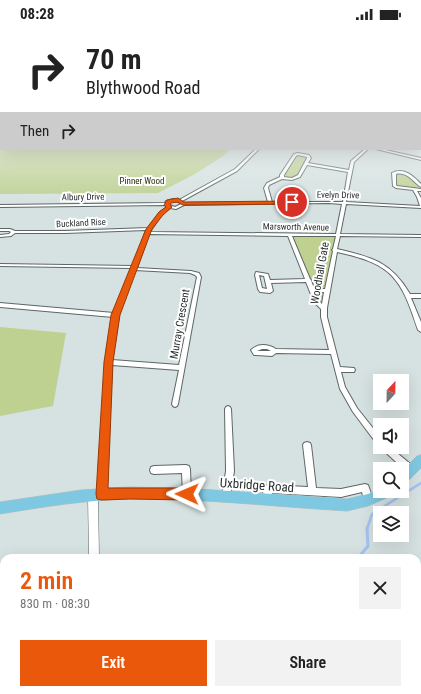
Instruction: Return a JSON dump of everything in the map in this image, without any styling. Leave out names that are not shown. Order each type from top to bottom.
[{"type":"main road","points":[[411,470],[421,460]]},
{"type":"main road","name":"Uxbridge Road","points":[[0,508],[97,495],[130,493],[187,494],[347,505],[373,498]]},
{"type":"street","points":[[168,205],[179,207],[182,202],[236,170],[257,150]]},
{"type":"street","name":"Woodhall Gate","points":[[366,150],[352,162],[334,250],[324,308],[324,317],[342,387],[355,410],[373,433]]},
{"type":"street","points":[[381,150],[421,159]]},
{"type":"street","points":[[270,203],[266,188],[268,184],[282,178],[297,178],[309,158],[308,156],[303,154],[295,155],[282,175],[282,178]]},
{"type":"street","points":[[305,164],[350,171]]},
{"type":"street","points":[[421,186],[405,172],[398,171],[394,173],[394,185],[396,187],[421,190]]},
{"type":"street","points":[[415,190],[420,197],[421,206]]},
{"type":"street","points":[[94,554],[97,495],[109,362],[116,315],[149,231],[158,217],[173,200],[182,202]]},
{"type":"street","name":"Evelyn Drive","points":[[182,202],[344,202],[421,206]]},
{"type":"street","name":"Albury Drive","points":[[0,206],[168,205]]},
{"type":"street","name":"Buckland Rise","points":[[0,230],[10,230],[14,232],[64,233],[85,230],[149,231]]},
{"type":"street","name":"Marsworth Avenue","points":[[149,231],[290,235],[421,236]]},
{"type":"street","name":"Buckland Rise","points":[[0,236],[7,236],[14,232]]},
{"type":"street","points":[[290,235],[317,302],[324,308]]},
{"type":"street","points":[[334,250],[358,254],[379,263],[393,272],[402,283],[421,330]]},
{"type":"street","points":[[0,264],[94,265],[135,268]]},
{"type":"street","name":"Murray Crescent","points":[[135,268],[191,272],[197,274],[199,277],[175,404]]},
{"type":"street","points":[[268,282],[309,280]]},
{"type":"street","points":[[312,290],[327,291]]},
{"type":"street","points":[[408,296],[421,296]]},
{"type":"street","points":[[0,305],[116,315]]},
{"type":"street","points":[[276,351],[333,352]]},
{"type":"street","name":"Murray Crescent","points":[[109,362],[182,368]]},
{"type":"street","points":[[337,369],[352,370]]},
{"type":"street","points":[[226,497],[230,471],[228,409]]},
{"type":"street","points":[[307,445],[313,492]]},
{"type":"street","points":[[393,454],[411,470]]},
{"type":"street","points":[[154,470],[186,469],[187,494]]},
{"type":"street","points":[[267,500],[268,490],[341,493],[365,488],[368,500]]},
{"type":"green space","name":"Pinner Wood","points":[[0,150],[229,150],[223,156],[195,174],[158,193],[0,194]]},
{"type":"green space","points":[[299,155],[308,157],[297,177],[286,177],[284,174],[296,156]]},
{"type":"green space","points":[[396,173],[405,173],[421,188],[419,190],[396,186]]},
{"type":"green space","points":[[290,235],[338,235],[324,308],[317,302]]},
{"type":"green space","points":[[0,327],[66,333],[53,406],[0,416]]},
{"type":"waterway","points":[[367,529],[372,514],[421,483]]},
{"type":"waterway","points":[[361,554],[368,546],[367,529]]},
{"type":"route","points":[[187,494],[102,494],[109,362],[116,315],[136,267],[149,229],[161,213],[169,207],[167,205],[169,201],[178,200],[183,204],[292,202]]}]
